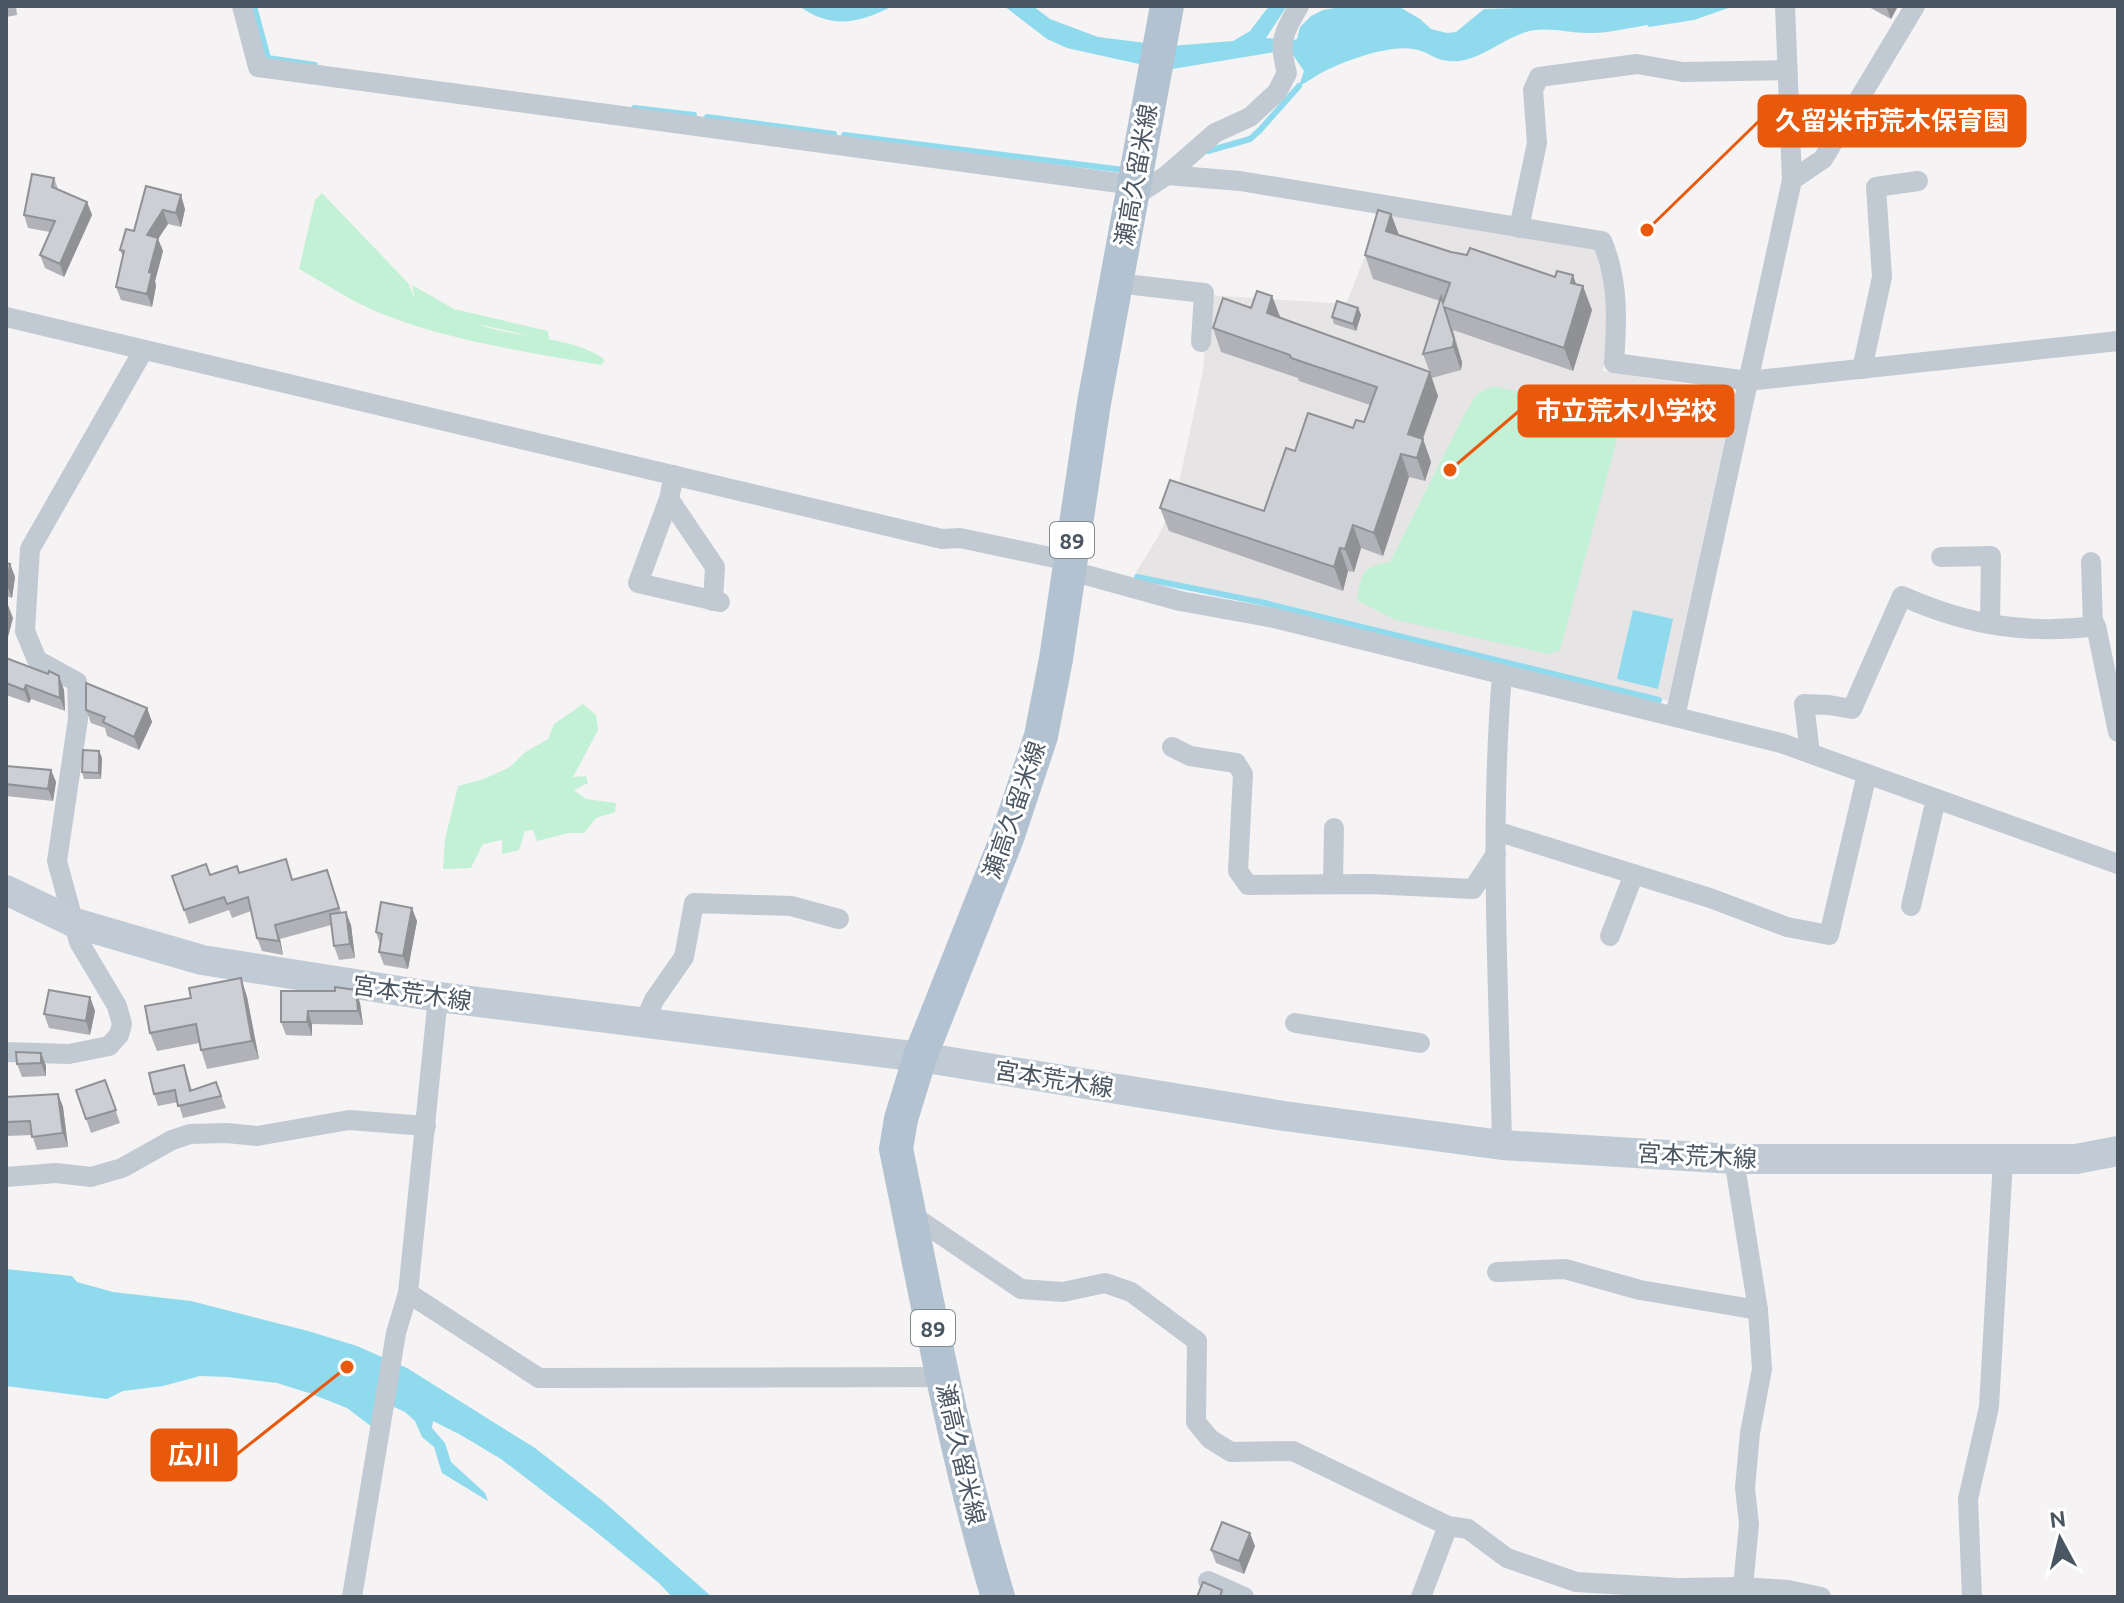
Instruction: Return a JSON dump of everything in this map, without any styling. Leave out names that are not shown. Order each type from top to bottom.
[{"type":"main road","name":"瀬高久留米線","points":[[998,1597],[981,1540],[943,1377],[896,1149],[901,1119],[920,1057],[1007,838],[1041,736],[1056,659],[1094,403],[1167,6]]},
{"type":"main road","name":"宮本荒木線","points":[[6,890],[75,923],[202,960],[438,997],[920,1057],[1284,1116],[1502,1145],[1734,1159],[2076,1159],[2118,1151]]},
{"type":"street","points":[[242,6],[258,67],[1133,191],[1167,175],[1215,133],[1250,117],[1277,92],[1287,73],[1281,37],[1299,6]]},
{"type":"street","points":[[1675,717],[1792,180],[1785,6]]},
{"type":"street","points":[[1792,180],[1823,159],[1915,6]]},
{"type":"street","points":[[1519,228],[1537,143],[1533,90],[1539,77],[1637,64],[1683,72],[1787,70]]},
{"type":"street","points":[[1167,175],[1240,181],[1602,241],[1609,258],[1617,303],[1614,363],[1748,381],[2118,341]]},
{"type":"street","points":[[1862,369],[1882,277],[1876,187],[1918,181]]},
{"type":"street","points":[[1116,283],[1204,293],[1201,342]]},
{"type":"street","points":[[6,317],[942,539],[960,538],[1068,565],[1180,601],[1274,618],[1781,743],[2118,864]]},
{"type":"street","points":[[6,1052],[69,1054],[109,1046],[119,1035],[122,1024],[117,1006],[79,942],[57,861],[78,719],[77,682],[37,660],[25,631],[30,549],[143,351]]},
{"type":"street","points":[[669,499],[715,567],[716,602],[638,583],[669,499],[674,475]]},
{"type":"street","points":[[1941,557],[1991,556],[1990,623]]},
{"type":"street","points":[[2091,562],[2093,627]]},
{"type":"street","points":[[1810,753],[1804,704],[1852,709],[1902,596],[1941,613],[1990,623],[2051,631],[2096,626],[2118,732]]},
{"type":"street","points":[[1502,675],[1496,750],[1502,1145]]},
{"type":"street","points":[[1172,747],[1190,756],[1236,763],[1243,774],[1238,871],[1248,885],[1333,884],[1473,889],[1496,854]]},
{"type":"street","points":[[1496,831],[1710,898],[1787,927],[1829,935],[1867,774]]},
{"type":"street","points":[[1911,906],[1936,799]]},
{"type":"street","points":[[1333,884],[1334,828]]},
{"type":"street","points":[[1610,936],[1634,874]]},
{"type":"street","points":[[644,1023],[654,1000],[684,957],[694,903],[791,906],[839,919]]},
{"type":"street","points":[[352,1597],[396,1333],[408,1293],[438,997]]},
{"type":"street","points":[[1295,1023],[1420,1043]]},
{"type":"street","points":[[6,1177],[56,1173],[91,1177],[122,1168],[172,1140],[190,1134],[257,1136],[349,1120],[426,1126]]},
{"type":"street","points":[[1734,1159],[1758,1310],[1762,1369],[1750,1433],[1745,1488],[1749,1524],[1743,1587]]},
{"type":"street","points":[[1972,1597],[1968,1499],[1989,1407],[2003,1160]]},
{"type":"street","points":[[909,1213],[1021,1289],[1063,1292],[1105,1283],[1131,1292],[1197,1341],[1196,1422],[1210,1439],[1231,1452],[1293,1451],[1448,1526],[1468,1529],[1507,1558],[1576,1590],[1743,1587],[1818,1596]]},
{"type":"street","points":[[1497,1272],[1565,1269],[1640,1290],[1758,1310]]},
{"type":"street","points":[[408,1293],[539,1378],[943,1377]]},
{"type":"street","points":[[1421,1597],[1448,1526]]},
{"type":"street","points":[[1208,1581],[1244,1597]]},
{"type":"shaded area","points":[[1382,213],[1598,250],[1607,289],[1608,349],[1603,371],[1735,392],[1668,701],[1278,603],[1135,574],[1159,535],[1176,497],[1203,371],[1208,295],[1346,304]]},
{"type":"green space","points":[[322,193],[408,283],[415,299],[412,285],[454,309],[548,331],[549,339],[577,346],[605,360],[601,365],[489,345],[407,323],[370,309],[299,269],[315,200]],"holes":[[[477,324],[535,337],[492,329]]]},
{"type":"green space","points":[[1493,386],[1558,401],[1584,390],[1607,389],[1628,399],[1560,650],[1548,654],[1393,619],[1357,600],[1364,572],[1390,562],[1477,394]]},
{"type":"green space","points":[[583,704],[596,715],[598,730],[573,777],[586,776],[588,783],[574,790],[586,799],[616,803],[615,812],[596,818],[584,833],[569,833],[537,841],[533,830],[525,831],[519,850],[502,854],[502,840],[483,844],[471,868],[443,869],[445,839],[458,786],[510,767],[524,753],[548,739],[554,724]]},
{"type":"water","points":[[799,6],[893,6],[869,17],[834,21],[811,14]]},
{"type":"water","points":[[1004,6],[1033,6],[1050,19],[1098,37],[1170,46],[1233,41],[1250,31],[1269,6],[1287,6],[1266,38],[1293,40],[1297,39],[1300,27],[1311,16],[1323,10],[1346,6],[1398,6],[1431,29],[1447,33],[1456,32],[1484,9],[1734,6],[1694,20],[1609,32],[1534,30],[1459,61],[1439,59],[1413,49],[1380,51],[1334,67],[1299,86],[1304,71],[1293,55],[1275,52],[1166,70],[1067,48],[1047,39]]},
{"type":"water","points":[[1633,610],[1673,619],[1658,689],[1617,679]]},
{"type":"water","points":[[6,1269],[72,1276],[77,1282],[113,1292],[191,1301],[357,1346],[407,1368],[535,1448],[604,1502],[712,1597],[672,1597],[595,1531],[501,1459],[433,1421],[432,1428],[445,1443],[451,1462],[485,1493],[488,1501],[442,1473],[434,1447],[422,1437],[415,1421],[394,1407],[372,1427],[347,1408],[309,1393],[277,1383],[228,1377],[200,1376],[163,1386],[123,1391],[107,1399],[6,1386]]},
{"type":"building","points":[[32,174],[54,178],[52,187],[87,202],[60,264],[40,255],[55,221],[24,215]]},
{"type":"building","points":[[146,186],[181,195],[176,213],[163,210],[147,235],[158,238],[147,294],[116,287],[126,229],[134,231]]},
{"type":"building","points":[[1378,210],[1391,214],[1386,231],[1451,252],[1467,255],[1470,248],[1555,277],[1557,271],[1573,275],[1571,283],[1583,286],[1564,348],[1444,307],[1454,339],[1453,347],[1423,354],[1441,297],[1443,303],[1450,283],[1365,255]]},
{"type":"building","points":[[1257,291],[1272,296],[1267,313],[1430,372],[1408,434],[1423,439],[1417,458],[1401,454],[1374,533],[1353,525],[1345,549],[1340,548],[1334,567],[1160,508],[1170,480],[1264,511],[1286,448],[1295,451],[1308,413],[1353,428],[1356,420],[1364,422],[1377,387],[1213,328],[1223,298],[1251,308]]},
{"type":"building","points":[[1337,301],[1358,308],[1353,324],[1332,317]]},
{"type":"building","points":[[6,563],[10,564],[7,585],[6,585]]},
{"type":"building","points":[[6,658],[59,676],[60,698],[26,685],[24,690],[6,683]]},
{"type":"building","points":[[86,683],[147,708],[134,737],[103,722],[105,717],[86,710]]},
{"type":"building","points":[[83,750],[99,751],[99,773],[82,772]]},
{"type":"building","points":[[6,766],[51,770],[48,789],[6,784]]},
{"type":"building","points":[[286,859],[292,880],[327,870],[339,908],[275,925],[279,941],[257,938],[248,897],[227,904],[224,897],[184,910],[172,876],[206,864],[210,875],[237,866],[239,873]]},
{"type":"building","points":[[381,902],[412,908],[403,956],[379,952],[382,934],[376,932]]},
{"type":"building","points":[[346,912],[350,944],[334,946],[330,914]]},
{"type":"building","points":[[241,978],[252,1041],[201,1050],[196,1024],[150,1033],[145,1006],[191,998],[189,988]]},
{"type":"building","points":[[335,987],[356,990],[358,1011],[308,1011],[307,1022],[281,1022],[281,991],[335,991]]},
{"type":"building","points":[[49,990],[90,997],[86,1021],[44,1014]]},
{"type":"building","points":[[16,1052],[41,1053],[41,1063],[17,1064]]},
{"type":"building","points":[[184,1065],[190,1091],[216,1082],[221,1096],[178,1106],[175,1090],[154,1094],[149,1073]]},
{"type":"building","points":[[105,1080],[116,1110],[86,1119],[76,1090]]},
{"type":"building","points":[[58,1094],[63,1133],[32,1137],[30,1121],[6,1122],[6,1097]]},
{"type":"building","points":[[1222,1522],[1250,1533],[1239,1561],[1211,1550]]},
{"type":"building","points":[[1203,1582],[1222,1590],[1220,1597],[1197,1597]]},
{"type":"waterway","points":[[254,6],[268,58],[315,65]]},
{"type":"waterway","points":[[1208,151],[1250,139],[1299,86]]},
{"type":"waterway","points":[[634,108],[694,115]]},
{"type":"waterway","points":[[707,117],[834,134]]},
{"type":"waterway","points":[[844,135],[1124,170]]},
{"type":"waterway","points":[[1137,577],[1265,603],[1659,700]]},
{"type":"place","name":"久留米市荒木保育園","points":[[1647,230]]},
{"type":"place","name":"市立荒木小学校","points":[[1450,470]]},
{"type":"place","name":"広川","points":[[347,1367]]}]
